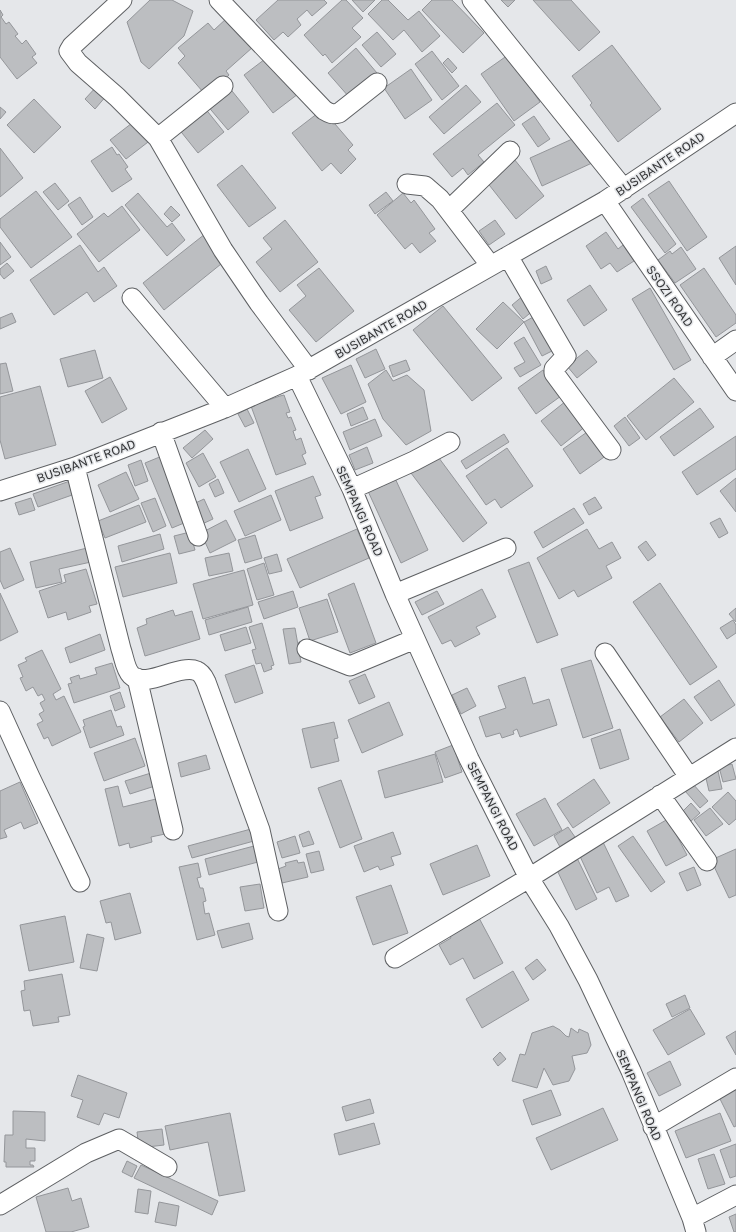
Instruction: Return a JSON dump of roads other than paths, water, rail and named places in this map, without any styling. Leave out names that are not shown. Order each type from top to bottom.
[{"type":"street","name":"SEMPANGI ROAD","points":[[122,0],[72,46],[70,52],[78,63],[117,97],[158,138],[223,250],[303,373],[395,594],[469,759],[529,878],[559,926],[588,980],[631,1071],[694,1225]]},
{"type":"street","points":[[219,0],[329,114],[339,113],[377,84]]},
{"type":"street","points":[[472,0],[624,189]]},
{"type":"street","points":[[158,138],[223,86]]},
{"type":"street","name":"BUSIBANTE ROAD","points":[[0,491],[75,467],[225,408],[303,373],[605,201],[736,113]]},
{"type":"street","points":[[449,210],[510,151]]},
{"type":"street","points":[[407,184],[425,186],[440,199],[491,266]]},
{"type":"street","name":"SSOZI ROAD","points":[[605,201],[736,391]]},
{"type":"street","points":[[508,256],[566,356],[554,369],[554,373],[611,450]]},
{"type":"street","points":[[132,298],[225,408]]},
{"type":"street","points":[[712,357],[736,340]]},
{"type":"street","points":[[161,432],[198,536]]},
{"type":"street","points":[[352,489],[414,461],[450,442]]},
{"type":"street","points":[[75,467],[121,649],[128,670],[132,676],[144,680],[188,670],[196,670],[202,675],[206,682],[260,830],[278,911]]},
{"type":"street","points":[[395,594],[506,548]]},
{"type":"street","points":[[307,649],[350,666],[415,639]]},
{"type":"street","points":[[606,653],[689,778]]},
{"type":"street","points":[[137,678],[172,830]]},
{"type":"street","points":[[0,711],[80,882]]},
{"type":"street","points":[[395,958],[529,878],[736,748]]},
{"type":"street","points":[[660,795],[707,861]]},
{"type":"street","points":[[653,1127],[736,1078]]},
{"type":"street","points":[[0,1205],[86,1153],[119,1139],[167,1167]]},
{"type":"street","points":[[694,1225],[736,1195]]}]
